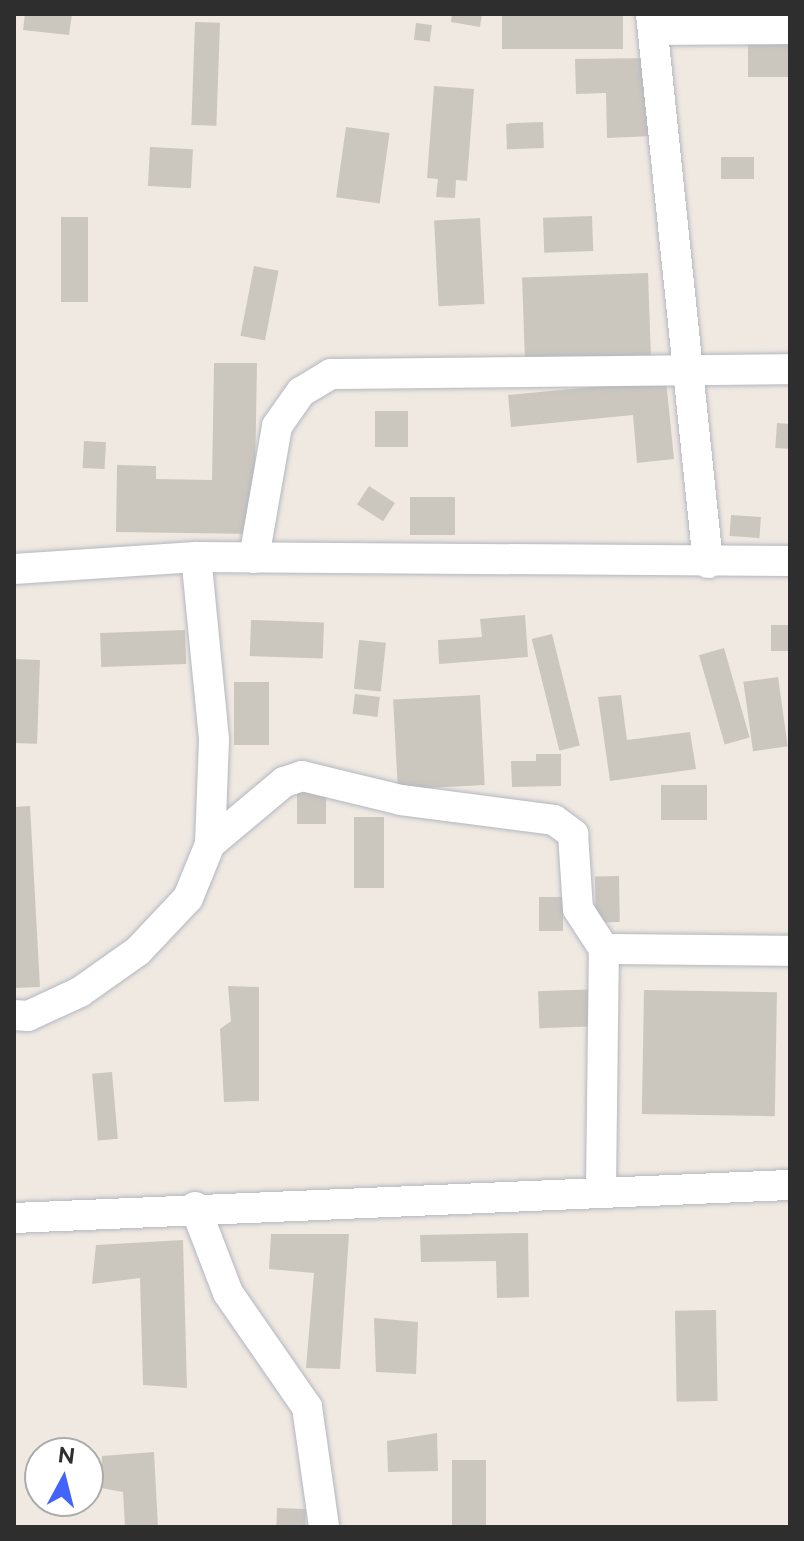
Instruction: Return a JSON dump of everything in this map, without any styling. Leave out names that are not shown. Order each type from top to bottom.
[{"type":"street","points":[[708,563],[692,371],[653,22],[790,29]]},
{"type":"street","points":[[254,558],[277,426],[301,392],[331,374],[790,369]]},
{"type":"street","points":[[14,1015],[28,1016],[80,992],[138,951],[188,898],[210,844],[214,739],[196,557]]},
{"type":"street","points":[[14,569],[196,557],[708,563],[790,561]]},
{"type":"street","points":[[210,844],[284,782],[302,776],[401,800],[554,820],[573,834],[578,909],[604,949],[601,1188]]},
{"type":"street","points":[[604,949],[790,951]]},
{"type":"street","points":[[14,1218],[601,1188],[790,1185]]},
{"type":"street","points":[[195,1207],[228,1293],[307,1407],[324,1527]]},
{"type":"building","points":[[25,14],[72,14],[69,35],[23,30]]},
{"type":"building","points":[[452,14],[482,14],[480,27],[451,22]]},
{"type":"building","points":[[502,14],[623,14],[623,49],[502,49]]},
{"type":"building","points":[[195,22],[220,23],[216,126],[191,125]]},
{"type":"building","points":[[416,23],[432,25],[430,42],[414,40]]},
{"type":"building","points":[[748,43],[790,43],[790,77],[748,77]]},
{"type":"building","points":[[651,58],[653,136],[607,138],[606,93],[576,94],[575,59]]},
{"type":"building","points":[[434,86],[474,89],[467,181],[456,180],[455,198],[436,197],[438,179],[427,178]]},
{"type":"building","points":[[543,122],[544,148],[507,149],[506,123]]},
{"type":"building","points":[[346,127],[390,133],[380,203],[336,197]]},
{"type":"building","points":[[150,147],[193,149],[191,188],[148,186]]},
{"type":"building","points":[[721,157],[754,157],[754,179],[721,179]]},
{"type":"building","points":[[592,216],[593,251],[544,253],[543,218]]},
{"type":"building","points":[[61,217],[88,217],[88,302],[61,302]]},
{"type":"building","points":[[480,218],[485,304],[439,306],[434,220]]},
{"type":"building","points":[[254,266],[279,271],[265,340],[240,336]]},
{"type":"building","points":[[648,273],[651,366],[525,370],[522,277]]},
{"type":"building","points":[[214,363],[257,363],[254,534],[116,532],[117,465],[156,466],[156,479],[212,480]]},
{"type":"building","points":[[666,380],[674,459],[637,463],[633,415],[511,427],[508,395]]},
{"type":"building","points":[[375,411],[408,411],[408,447],[375,447]]},
{"type":"building","points":[[777,423],[790,424],[788,449],[775,448]]},
{"type":"building","points":[[84,441],[106,442],[105,469],[83,468]]},
{"type":"building","points":[[369,486],[395,503],[383,521],[357,504]]},
{"type":"building","points":[[410,497],[455,497],[455,535],[410,535]]},
{"type":"building","points":[[731,515],[761,517],[759,538],[730,536]]},
{"type":"building","points":[[525,615],[528,657],[439,664],[438,640],[482,637],[480,619]]},
{"type":"building","points":[[251,620],[324,623],[323,659],[250,656]]},
{"type":"building","points":[[771,625],[790,625],[790,651],[771,651]]},
{"type":"building","points":[[185,630],[186,664],[101,667],[100,633]]},
{"type":"building","points":[[552,634],[580,746],[559,751],[532,639]]},
{"type":"building","points":[[359,640],[386,643],[381,692],[354,689]]},
{"type":"building","points":[[724,648],[750,737],[725,745],[699,655]]},
{"type":"building","points":[[14,659],[40,660],[37,744],[14,743]]},
{"type":"building","points":[[778,677],[788,746],[753,751],[743,682]]},
{"type":"building","points":[[234,682],[269,682],[269,745],[234,745]]},
{"type":"building","points":[[355,694],[380,697],[377,717],[353,714]]},
{"type":"building","points":[[480,695],[485,785],[398,789],[393,700]]},
{"type":"building","points":[[621,695],[627,740],[690,732],[696,769],[610,781],[598,697]]},
{"type":"building","points":[[536,754],[561,754],[561,786],[512,787],[511,761],[536,761]]},
{"type":"building","points":[[661,785],[707,785],[707,820],[661,820]]},
{"type":"building","points":[[297,789],[326,789],[326,824],[297,824]]},
{"type":"building","points":[[30,806],[40,987],[14,988],[14,807]]},
{"type":"building","points":[[354,817],[384,817],[384,888],[354,888]]},
{"type":"building","points":[[595,876],[619,876],[620,922],[596,922]]},
{"type":"building","points":[[539,897],[563,897],[563,931],[539,931]]},
{"type":"building","points":[[228,986],[259,987],[259,1101],[224,1102],[220,1029],[231,1021]]},
{"type":"building","points":[[600,989],[601,1026],[539,1028],[538,991]]},
{"type":"building","points":[[644,990],[777,992],[775,1116],[642,1114]]},
{"type":"building","points":[[112,1072],[118,1139],[98,1140],[92,1074]]},
{"type":"building","points":[[528,1233],[529,1297],[497,1298],[496,1261],[421,1262],[420,1235]]},
{"type":"building","points":[[271,1234],[349,1234],[340,1369],[306,1368],[314,1273],[269,1269]]},
{"type":"building","points":[[183,1240],[187,1388],[143,1385],[140,1278],[92,1284],[96,1245]]},
{"type":"building","points":[[716,1310],[718,1401],[677,1402],[675,1311]]},
{"type":"building","points":[[374,1318],[418,1322],[416,1374],[376,1372]]},
{"type":"building","points":[[437,1433],[438,1471],[388,1472],[387,1441]]},
{"type":"building","points":[[154,1452],[158,1527],[125,1527],[123,1492],[104,1489],[104,1456]]},
{"type":"building","points":[[452,1460],[486,1460],[486,1527],[452,1527]]},
{"type":"building","points":[[277,1508],[306,1509],[305,1527],[276,1527]]}]
